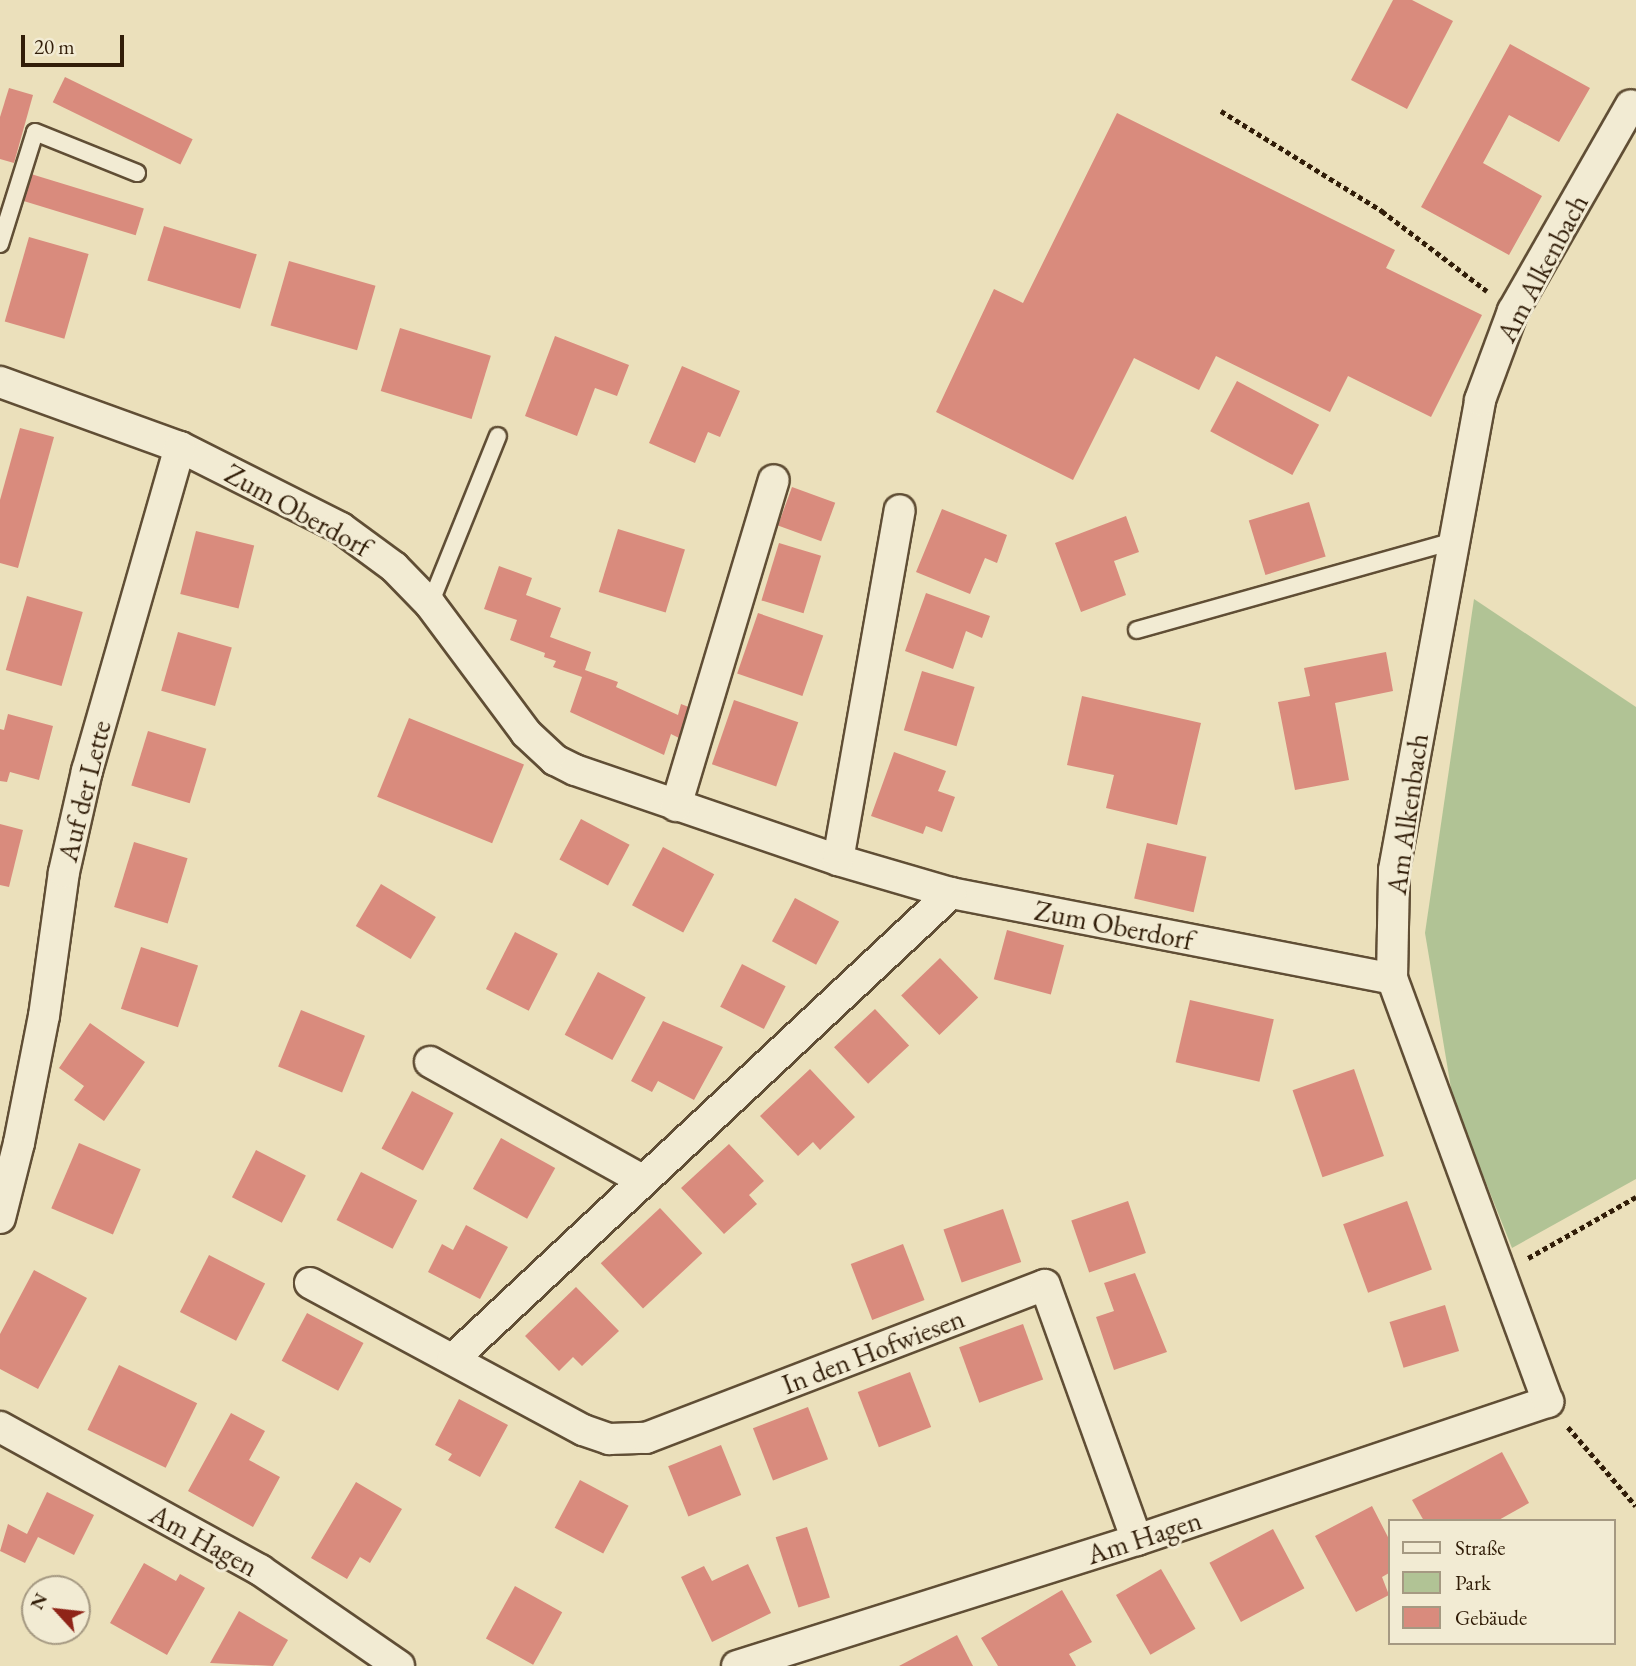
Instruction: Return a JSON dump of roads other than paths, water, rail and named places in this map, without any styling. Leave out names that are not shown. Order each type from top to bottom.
[{"type":"street","name":"Am Alkenbach","points":[[1548,1402],[1392,979],[1394,870],[1480,400],[1513,311],[1631,105]]},
{"type":"street","name":"Zum Oberdorf","points":[[0,382],[180,447],[341,527],[394,567],[430,604],[539,747],[575,770],[838,860],[951,893],[1392,979]]},
{"type":"street","name":"Auf der Lette","points":[[0,1218],[10,1139],[44,1016],[64,872],[84,783],[180,447]]},
{"type":"street","points":[[676,806],[774,480]]},
{"type":"street","points":[[838,860],[900,510]]},
{"type":"street","points":[[453,1359],[951,893]]},
{"type":"street","points":[[430,1062],[642,1180]]},
{"type":"street","name":"In den Hofwiesen","points":[[310,1283],[583,1430],[609,1438],[646,1438],[1045,1284],[1137,1541]]},
{"type":"street","name":"Am Hagen","points":[[737,1666],[1137,1541],[1548,1402]]},
{"type":"street","name":"Am Hagen","points":[[0,1427],[260,1570],[399,1666]]},
{"type":"lane","points":[[0,244],[35,132],[137,173]]},
{"type":"lane","points":[[430,604],[498,436]]},
{"type":"lane","points":[[1137,629],[1453,541]]}]
